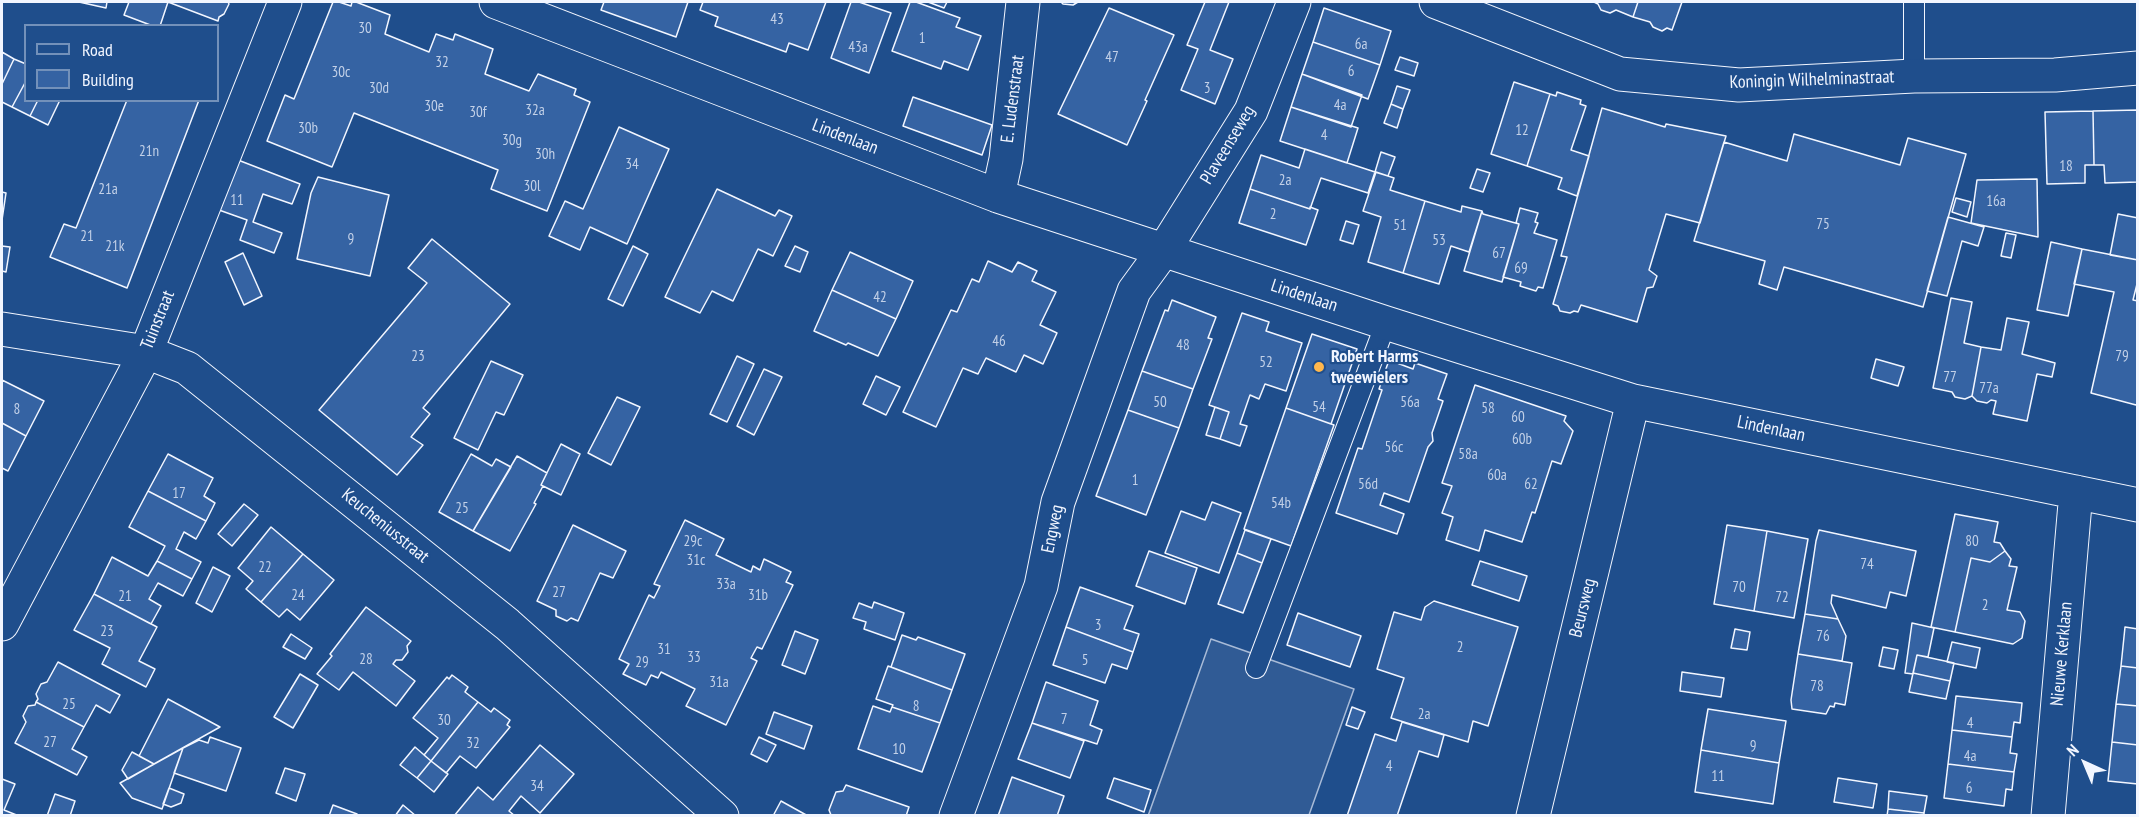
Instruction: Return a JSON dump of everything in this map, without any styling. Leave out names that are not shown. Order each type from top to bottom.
[{"type":"street","name":"Tuinstraat","points":[[2,624],[146,352],[285,2]]},
{"type":"street","name":"Lindenlaan","points":[[496,2],[998,196],[1633,401],[2138,505]]},
{"type":"street","name":"E. Ludenstraat","points":[[998,196],[1005,159],[1023,2]]},
{"type":"street","name":"Plaveenseweg","points":[[1164,250],[1251,111],[1294,2]]},
{"type":"street","name":"Koningin Wilhelminastraat","points":[[1436,2],[1620,74],[1739,86],[1914,76],[2055,75],[2138,68]]},
{"type":"street","name":"Engweg","points":[[956,816],[1041,586],[1058,501],[1134,291],[1164,250]]},
{"type":"street","name":"Keucheniusstraat","points":[[2,329],[146,352],[187,368],[507,624],[722,816]]},
{"type":"street","name":"Beursweg","points":[[1533,816],[1633,401]]},
{"type":"street","name":"Nieuwe Kerklaan","points":[[2048,816],[2076,492]]},
{"type":"lane","name":"Koningin Wilhelminastraat","points":[[1914,2],[1914,76]]},
{"type":"lane","points":[[1256,668],[1386,323]]},
{"type":"shaded area","points":[[1211,639],[1354,689],[1309,815],[1148,816]]},
{"type":"building","points":[[79,2],[107,2],[106,8]]},
{"type":"building","points":[[129,2],[168,2],[161,24],[148,24],[124,15]]},
{"type":"building","points":[[168,2],[228,2],[229,4],[218,21]]},
{"type":"building","points":[[333,2],[351,6],[352,2],[356,2],[390,15],[385,34],[429,52],[436,34],[453,40],[455,34],[493,49],[485,74],[529,91],[538,74],[576,89],[574,95],[590,102],[547,211],[491,189],[498,170],[354,113],[332,167],[267,141],[285,95],[294,99]]},
{"type":"building","points":[[604,2],[688,2],[676,37],[601,10]]},
{"type":"building","points":[[703,2],[826,2],[808,50],[789,43],[786,52],[715,26],[718,17],[700,10]]},
{"type":"building","points":[[851,2],[859,2],[891,13],[869,73],[831,58]]},
{"type":"building","points":[[910,2],[916,2],[960,18],[956,27],[981,36],[968,70],[944,61],[941,69],[892,51]]},
{"type":"building","points":[[928,2],[947,2],[944,8]]},
{"type":"building","points":[[1061,2],[1078,2],[1073,5]]},
{"type":"building","points":[[1205,2],[1229,2],[1210,50],[1233,59],[1215,104],[1181,90],[1198,49],[1187,45]]},
{"type":"building","points":[[1594,2],[1638,2],[1633,17],[1616,10],[1610,13],[1601,10]]},
{"type":"building","points":[[1638,2],[1682,2],[1672,30],[1667,28],[1662,31],[1653,27],[1650,22],[1633,17]]},
{"type":"building","points":[[1109,8],[1174,35],[1127,145],[1058,114]]},
{"type":"building","points":[[1324,8],[1391,31],[1380,65],[1313,42]]},
{"type":"building","points":[[1313,42],[1380,65],[1368,99],[1302,74]]},
{"type":"building","points":[[2,52],[14,59],[2,84]]},
{"type":"building","points":[[1400,57],[1418,63],[1414,76],[1395,70]]},
{"type":"building","points":[[14,59],[24,63],[24,85],[12,107],[2,102],[2,84]]},
{"type":"building","points":[[1302,74],[1362,95],[1351,127],[1291,107]]},
{"type":"building","points":[[1514,82],[1550,94],[1527,166],[1491,154]]},
{"type":"building","points":[[24,85],[24,102],[37,102],[30,116],[12,107]]},
{"type":"building","points":[[1397,86],[1410,90],[1403,109],[1391,104]]},
{"type":"building","points":[[1557,92],[1581,100],[1580,104],[1586,106],[1571,150],[1589,156],[1577,196],[1558,189],[1562,178],[1527,166],[1550,94],[1556,96]]},
{"type":"building","points":[[913,97],[992,125],[982,155],[903,126]]},
{"type":"building","points":[[37,102],[59,102],[48,125],[30,116]]},
{"type":"building","points":[[126,102],[198,102],[127,288],[50,257],[64,224],[76,228]]},
{"type":"building","points":[[1391,104],[1403,109],[1397,128],[1384,123]]},
{"type":"building","points":[[1291,107],[1358,128],[1347,163],[1280,141]]},
{"type":"building","points":[[1602,108],[1665,127],[1666,124],[1726,136],[1700,223],[1666,214],[1649,270],[1657,276],[1653,287],[1647,288],[1637,322],[1581,305],[1578,312],[1560,311],[1558,306],[1553,304],[1567,257],[1561,256]]},
{"type":"building","points":[[2138,110],[2138,182],[2105,183],[2104,165],[2094,165],[2093,111]]},
{"type":"building","points":[[2093,111],[2094,165],[2085,165],[2085,183],[2047,184],[2045,112]]},
{"type":"building","points":[[619,127],[669,149],[627,244],[590,227],[580,250],[549,236],[565,201],[583,209]]},
{"type":"building","points":[[1794,134],[1900,165],[1908,138],[1966,154],[1923,307],[1784,267],[1777,290],[1759,284],[1765,261],[1694,241],[1724,142],[1787,161]]},
{"type":"building","points":[[1305,149],[1375,172],[1368,193],[1321,178],[1310,209],[1250,189],[1261,155],[1299,168]]},
{"type":"building","points":[[1381,152],[1395,157],[1388,176],[1375,172]]},
{"type":"building","points":[[238,160],[300,184],[292,204],[263,194],[253,222],[282,233],[274,253],[240,240],[247,220],[219,210]]},
{"type":"building","points":[[1477,169],[1490,173],[1483,192],[1470,188]]},
{"type":"building","points":[[1376,172],[1394,178],[1390,190],[1425,201],[1403,273],[1368,262],[1381,217],[1363,211]]},
{"type":"building","points":[[318,177],[389,195],[370,276],[297,259],[311,193]]},
{"type":"building","points":[[2037,179],[2038,237],[1971,223],[1977,180]]},
{"type":"building","points":[[717,189],[775,216],[779,210],[792,216],[773,256],[758,249],[733,301],[712,291],[700,313],[665,297]]},
{"type":"building","points":[[1250,189],[1318,210],[1306,245],[1239,223]]},
{"type":"building","points":[[2,192],[6,193],[2,220]]},
{"type":"building","points":[[1956,198],[1971,202],[1967,217],[1952,212]]},
{"type":"building","points":[[1425,201],[1461,212],[1462,206],[1482,211],[1469,252],[1451,246],[1439,284],[1403,273]]},
{"type":"building","points":[[1520,208],[1538,213],[1535,222],[1538,223],[1534,233],[1557,240],[1543,288],[1538,287],[1536,291],[1520,286],[1521,282],[1503,277],[1519,224],[1516,223]]},
{"type":"building","points":[[1482,211],[1483,214],[1519,224],[1502,282],[1464,271]]},
{"type":"building","points":[[2118,214],[2138,218],[2138,260],[2110,255]]},
{"type":"building","points":[[1948,217],[1984,227],[1978,246],[1962,241],[1947,296],[1927,291]]},
{"type":"building","points":[[1346,221],[1359,225],[1353,244],[1340,240]]},
{"type":"building","points":[[2006,233],[2016,235],[2011,258],[2001,256]]},
{"type":"building","points":[[432,239],[510,304],[423,408],[430,414],[411,437],[423,445],[397,475],[319,410],[427,283],[408,268]]},
{"type":"building","points":[[2051,242],[2082,249],[2068,316],[2037,310]]},
{"type":"building","points":[[2,246],[10,247],[6,272],[2,271]]},
{"type":"building","points":[[633,246],[648,254],[623,306],[608,299]]},
{"type":"building","points":[[795,246],[808,252],[800,272],[785,266]]},
{"type":"building","points":[[2082,249],[2138,260],[2138,280],[2133,300],[2138,301],[2138,403],[2136,405],[2091,393],[2114,292],[2074,284]]},
{"type":"building","points":[[850,252],[913,281],[896,319],[832,290]]},
{"type":"building","points":[[243,253],[262,296],[244,305],[225,262]]},
{"type":"building","points":[[988,261],[1012,272],[1018,262],[1037,271],[1032,281],[1056,292],[1040,325],[1057,333],[1043,364],[1024,355],[1016,372],[986,358],[978,374],[963,368],[936,427],[903,412],[951,310],[957,312],[972,279],[979,282]]},
{"type":"building","points":[[832,290],[896,319],[878,356],[814,331]]},
{"type":"building","points":[[1951,298],[1972,302],[1964,343],[1981,347],[1972,396],[1965,399],[1955,397],[1952,392],[1933,388]]},
{"type":"building","points":[[1172,300],[1216,317],[1208,338],[1212,339],[1193,389],[1142,371],[1165,310],[1168,311]]},
{"type":"building","points":[[1242,313],[1269,322],[1266,331],[1302,343],[1286,391],[1265,384],[1259,399],[1250,395],[1240,424],[1247,426],[1240,446],[1220,439],[1229,412],[1209,405]]},
{"type":"building","points":[[2007,318],[2029,322],[2022,354],[2055,363],[2052,377],[2037,374],[2027,421],[1993,414],[1996,401],[1991,400],[1987,403],[1977,401],[1972,396],[1981,347],[2001,350]]},
{"type":"building","points":[[1312,334],[1357,349],[1331,424],[1286,408]]},
{"type":"building","points":[[737,356],[754,364],[727,422],[710,414]]},
{"type":"building","points":[[1876,359],[1904,367],[1898,386],[1871,378]]},
{"type":"building","points":[[1389,360],[1413,369],[1415,363],[1447,374],[1438,399],[1443,401],[1432,433],[1433,441],[1428,447],[1409,502],[1384,493],[1380,505],[1404,514],[1397,534],[1336,513],[1358,448],[1362,449],[1382,390],[1379,389]]},
{"type":"building","points":[[491,361],[523,375],[504,415],[496,412],[478,450],[454,438]]},
{"type":"building","points":[[764,369],[782,377],[754,435],[737,426]]},
{"type":"building","points":[[1142,371],[1193,389],[1179,428],[1128,410]]},
{"type":"building","points":[[876,376],[900,387],[886,415],[863,404]]},
{"type":"building","points":[[2,380],[44,401],[26,436],[2,423]]},
{"type":"building","points":[[1475,385],[1566,416],[1564,421],[1573,431],[1561,464],[1552,461],[1535,513],[1532,512],[1522,542],[1485,530],[1479,551],[1446,540],[1453,517],[1442,513],[1452,486],[1442,483]]},
{"type":"building","points":[[617,397],[640,407],[611,465],[588,453]]},
{"type":"building","points":[[1215,407],[1229,412],[1220,439],[1206,435]]},
{"type":"building","points":[[1286,408],[1334,425],[1291,546],[1244,529]]},
{"type":"building","points":[[1128,410],[1179,428],[1146,515],[1096,496]]},
{"type":"building","points":[[2,423],[26,436],[8,471],[2,468]]},
{"type":"building","points":[[561,444],[580,454],[561,495],[541,485]]},
{"type":"building","points":[[168,454],[213,478],[204,496],[215,503],[206,521],[148,491]]},
{"type":"building","points":[[471,454],[492,466],[496,459],[511,467],[473,531],[439,512]]},
{"type":"building","points":[[517,456],[547,473],[534,503],[536,504],[510,551],[473,531]]},
{"type":"building","points":[[148,491],[206,521],[196,539],[184,532],[176,549],[201,562],[192,579],[157,561],[165,546],[129,527]]},
{"type":"building","points":[[1212,502],[1241,513],[1219,573],[1165,553],[1181,511],[1205,520]]},
{"type":"building","points":[[244,504],[258,515],[232,546],[218,534]]},
{"type":"building","points":[[1955,514],[1998,522],[1994,542],[2000,543],[2005,551],[1990,562],[1971,558],[1955,632],[1931,627]]},
{"type":"building","points":[[685,520],[724,539],[716,555],[751,572],[753,566],[760,570],[764,559],[791,572],[786,582],[793,585],[762,649],[757,647],[751,658],[757,661],[726,725],[686,706],[695,689],[661,672],[658,678],[651,675],[646,685],[623,674],[629,664],[619,659],[649,595],[654,598],[660,586],[654,584]]},
{"type":"building","points":[[573,525],[626,551],[613,578],[600,573],[578,621],[571,618],[567,621],[556,616],[556,610],[537,601]]},
{"type":"building","points":[[1727,525],[1767,531],[1754,611],[1714,604]]},
{"type":"building","points":[[271,527],[303,554],[261,602],[246,589],[253,581],[238,568]]},
{"type":"building","points":[[1245,530],[1271,539],[1262,563],[1237,553]]},
{"type":"building","points":[[1819,530],[1916,551],[1906,596],[1890,592],[1886,608],[1832,595],[1831,603],[1838,619],[1805,614]]},
{"type":"building","points":[[1767,531],[1808,539],[1794,618],[1754,611]]},
{"type":"building","points":[[1149,551],[1197,568],[1185,604],[1136,586]]},
{"type":"building","points":[[2005,551],[2011,559],[2009,566],[2017,567],[2007,610],[2020,612],[2025,621],[2022,638],[2013,644],[1955,632],[1971,558],[1990,562]]},
{"type":"building","points":[[1237,553],[1262,563],[1243,613],[1218,604]]},
{"type":"building","points":[[303,554],[334,580],[300,620],[287,609],[279,617],[261,602]]},
{"type":"building","points":[[112,557],[148,576],[157,561],[192,579],[183,596],[158,583],[149,599],[161,606],[151,624],[94,594]]},
{"type":"building","points":[[1480,561],[1527,576],[1519,601],[1472,585]]},
{"type":"building","points":[[213,567],[230,576],[212,612],[196,603]]},
{"type":"building","points":[[1080,587],[1133,606],[1124,629],[1139,634],[1133,652],[1066,627]]},
{"type":"building","points":[[94,594],[157,627],[139,661],[155,669],[146,687],[102,664],[110,648],[74,630]]},
{"type":"building","points":[[1434,601],[1518,627],[1488,726],[1473,721],[1468,742],[1391,718],[1404,678],[1377,669],[1394,612],[1421,620],[1425,607]]},
{"type":"building","points":[[874,602],[904,613],[895,640],[864,629],[866,622],[853,618],[859,603],[872,608]]},
{"type":"building","points":[[366,607],[411,641],[407,646],[408,652],[402,660],[396,660],[393,664],[415,681],[396,706],[353,672],[339,690],[317,674]]},
{"type":"building","points":[[1298,613],[1361,636],[1350,667],[1287,645]]},
{"type":"building","points":[[1805,614],[1838,619],[1846,636],[1842,661],[1798,654]]},
{"type":"building","points":[[1912,623],[1934,628],[1928,657],[1917,655],[1913,674],[1905,673]]},
{"type":"building","points":[[1066,627],[1133,652],[1127,669],[1112,664],[1105,683],[1053,665]]},
{"type":"building","points":[[2125,627],[2138,629],[2138,668],[2121,666]]},
{"type":"building","points":[[1735,629],[1750,632],[1747,650],[1731,648]]},
{"type":"building","points":[[795,631],[818,640],[805,674],[782,665]]},
{"type":"building","points":[[291,634],[312,648],[305,659],[283,647]]},
{"type":"building","points":[[902,635],[916,640],[918,637],[965,654],[952,690],[891,667]]},
{"type":"building","points":[[1952,642],[1980,648],[1976,668],[1947,662]]},
{"type":"building","points":[[1883,647],[1898,650],[1894,669],[1879,666]]},
{"type":"building","points":[[1798,654],[1852,663],[1845,705],[1835,703],[1834,707],[1830,706],[1826,714],[1792,709],[1791,700]]},
{"type":"building","points":[[1917,655],[1954,663],[1950,681],[1913,673]]},
{"type":"building","points":[[58,662],[120,695],[110,713],[96,705],[84,727],[36,702],[38,699],[36,694],[41,684],[47,682]]},
{"type":"building","points":[[888,666],[952,690],[940,723],[892,707],[893,705],[876,699]]},
{"type":"building","points":[[2121,666],[2138,668],[2138,706],[2116,704]]},
{"type":"building","points":[[1682,672],[1724,678],[1721,697],[1680,691]]},
{"type":"building","points":[[1913,673],[1950,681],[1946,699],[1909,692]]},
{"type":"building","points":[[300,674],[318,685],[293,728],[274,717]]},
{"type":"building","points":[[452,675],[468,687],[465,692],[478,702],[431,761],[424,755],[438,738],[413,718],[447,677],[449,679]]},
{"type":"building","points":[[1046,682],[1098,701],[1090,725],[1102,730],[1097,744],[1032,723]]},
{"type":"building","points":[[1956,696],[2022,703],[2020,723],[2014,722],[2012,737],[1952,730]]},
{"type":"building","points":[[168,699],[220,727],[154,764],[139,756]]},
{"type":"building","points":[[36,702],[84,727],[72,749],[87,757],[77,775],[15,743],[26,722],[23,716],[28,706],[35,705]]},
{"type":"building","points":[[478,702],[491,712],[494,708],[510,720],[507,725],[510,727],[476,768],[460,756],[446,773],[431,761]]},
{"type":"building","points":[[2116,704],[2138,706],[2138,745],[2112,742]]},
{"type":"building","points":[[873,706],[890,712],[892,707],[940,723],[922,772],[858,749]]},
{"type":"building","points":[[1352,707],[1365,712],[1358,729],[1346,725]]},
{"type":"building","points":[[1708,709],[1786,721],[1779,763],[1701,750]]},
{"type":"building","points":[[774,712],[812,726],[804,749],[766,734]]},
{"type":"building","points":[[1402,722],[1444,735],[1438,757],[1419,751],[1397,816],[1347,816],[1375,734],[1396,741]]},
{"type":"building","points":[[1032,723],[1084,741],[1070,778],[1018,759]]},
{"type":"building","points":[[1952,730],[2012,737],[2010,753],[2017,754],[2014,772],[1948,764]]},
{"type":"building","points":[[210,737],[241,748],[226,791],[174,773],[183,748],[199,740],[208,743]]},
{"type":"building","points":[[759,737],[776,745],[767,762],[751,754]]},
{"type":"building","points":[[2112,742],[2138,745],[2138,784],[2108,781]]},
{"type":"building","points":[[540,745],[574,774],[540,813],[521,796],[509,811],[515,816],[454,816],[478,787],[493,800]]},
{"type":"building","points":[[415,747],[431,761],[417,778],[400,765]]},
{"type":"building","points":[[183,748],[162,809],[132,798],[120,783]]},
{"type":"building","points":[[1701,750],[1779,763],[1773,804],[1695,792]]},
{"type":"building","points":[[132,752],[154,764],[128,779],[122,770]]},
{"type":"building","points":[[431,761],[448,774],[434,792],[417,778]]},
{"type":"building","points":[[1948,764],[2014,772],[2012,790],[2006,789],[2004,806],[1944,798]]},
{"type":"building","points":[[285,768],[305,774],[296,801],[276,793]]},
{"type":"building","points":[[1012,777],[1064,796],[1057,816],[998,816]]},
{"type":"building","points":[[1114,778],[1151,790],[1144,812],[1107,798]]},
{"type":"building","points":[[1838,778],[1877,784],[1873,808],[1834,802]]},
{"type":"building","points":[[2,779],[15,784],[4,810],[19,816],[2,816]]},
{"type":"building","points":[[846,785],[909,807],[906,816],[831,815],[829,810],[836,792],[843,791]]},
{"type":"building","points":[[169,788],[184,794],[181,803],[171,807],[163,804]]},
{"type":"building","points":[[1889,791],[1927,796],[1924,813],[1888,809]]},
{"type":"building","points":[[55,794],[75,801],[70,816],[47,816]]},
{"type":"building","points":[[781,801],[808,816],[773,816]]},
{"type":"building","points":[[333,805],[357,814],[356,816],[329,816]]},
{"type":"building","points":[[403,805],[416,816],[395,816]]},
{"type":"building","points":[[1888,809],[1924,813],[1924,816],[1887,816]]},
{"type":"place","name":"Robert Harms tweewielers","points":[[1319,367]]}]
